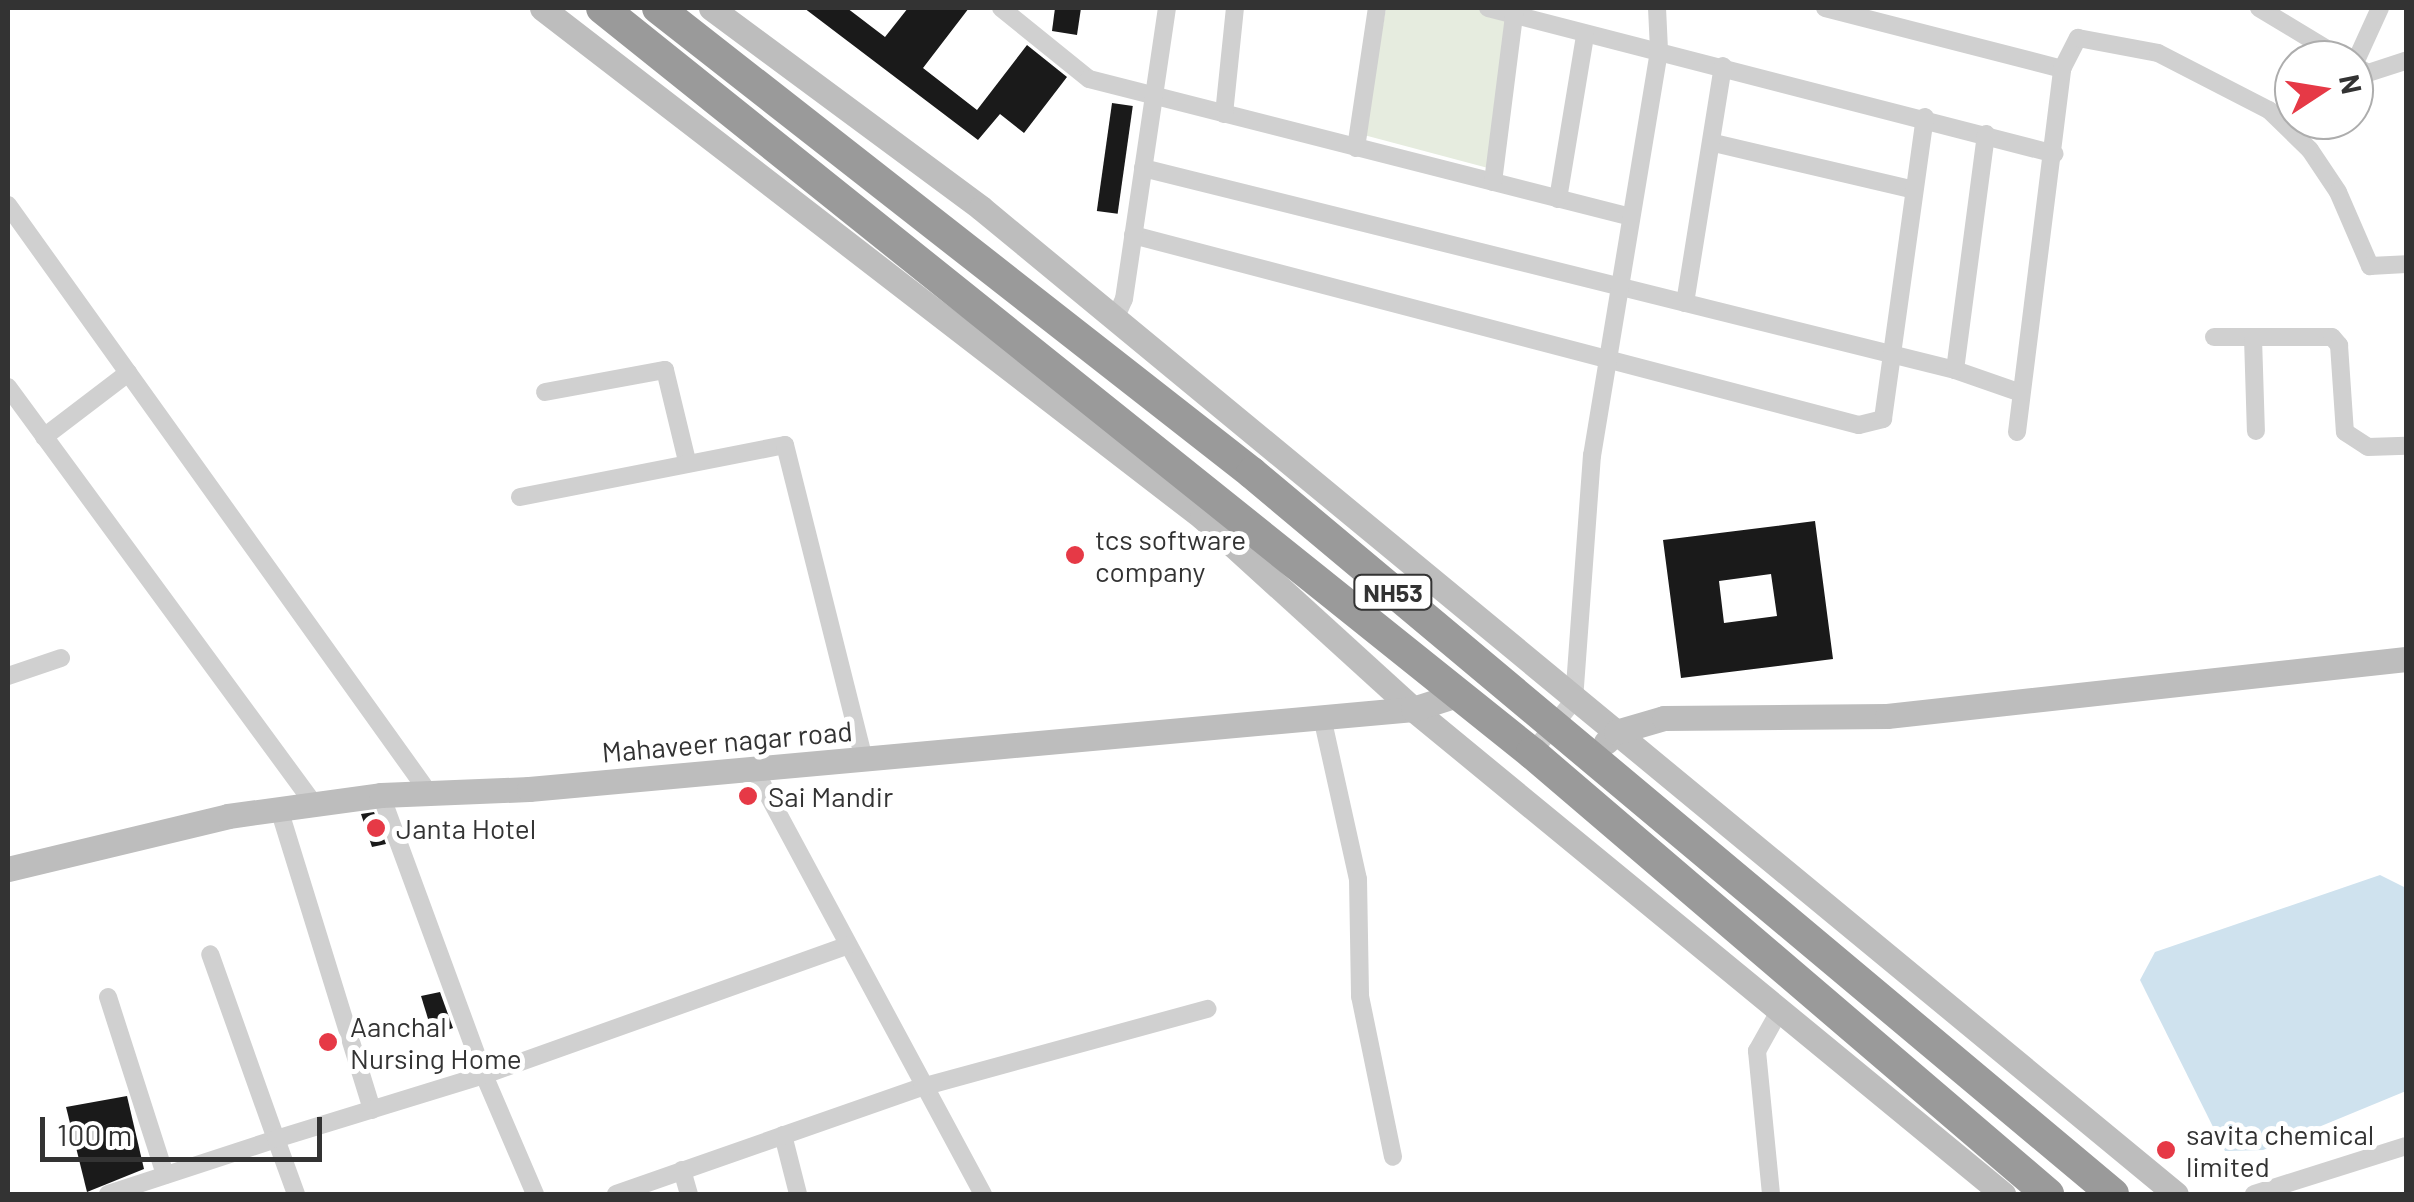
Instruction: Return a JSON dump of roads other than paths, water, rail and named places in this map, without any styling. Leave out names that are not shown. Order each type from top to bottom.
[{"type":"highway","name":"NH53","points":[[602,8],[1532,754],[2048,1194]]},
{"type":"highway","name":"NH53","points":[[658,8],[1252,474],[2113,1194]]},
{"type":"main road","points":[[542,8],[1202,517],[1413,709],[1782,1008],[2003,1194]]},
{"type":"main road","points":[[711,8],[981,208],[2176,1194]]},
{"type":"main road","points":[[1594,757],[1616,732],[1664,718],[1887,716],[2406,659]]},
{"type":"main road","name":"Mahaveer nagar road","points":[[8,869],[279,809],[381,794],[754,769],[1413,709],[1457,694]]},
{"type":"street","points":[[1001,8],[1089,80],[1630,217]]},
{"type":"street","points":[[1115,319],[1134,235],[1167,8]]},
{"type":"street","points":[[1224,114],[1235,8]]},
{"type":"street","points":[[1356,148],[1377,8]]},
{"type":"street","points":[[1488,8],[1515,12],[1585,36],[1659,50],[1925,116],[2054,154]]},
{"type":"street","points":[[1532,754],[1574,700],[1592,456],[1612,360],[1630,217],[1659,50],[1657,8]]},
{"type":"street","points":[[1826,8],[2062,68]]},
{"type":"street","points":[[2259,8],[2312,40]]},
{"type":"street","points":[[2380,8],[2354,65],[2368,73],[2406,62]]},
{"type":"street","points":[[1493,182],[1515,12]]},
{"type":"street","points":[[1558,198],[1585,36]]},
{"type":"street","points":[[2016,432],[2062,68],[2078,38],[2158,53],[2269,110],[2310,150],[2338,192],[2370,266],[2406,264]]},
{"type":"street","points":[[1685,303],[1714,142],[1723,66]]},
{"type":"street","points":[[1134,235],[1859,424],[1883,419],[1925,116]]},
{"type":"street","points":[[1956,370],[1986,134]]},
{"type":"street","points":[[1714,142],[1914,190]]},
{"type":"street","points":[[1143,168],[1956,370],[2021,392]]},
{"type":"street","points":[[8,205],[429,793]]},
{"type":"street","points":[[2214,337],[2332,337],[2338,346],[2345,432],[2368,447],[2406,446]]},
{"type":"street","points":[[2253,338],[2256,431]]},
{"type":"street","points":[[544,392],[666,370],[687,461]]},
{"type":"street","points":[[44,437],[128,374]]},
{"type":"street","points":[[8,388],[314,804]]},
{"type":"street","points":[[520,497],[687,461],[785,445],[864,758]]},
{"type":"street","points":[[8,676],[61,658]]},
{"type":"street","points":[[1322,717],[1358,879],[1360,996],[1393,1157]]},
{"type":"street","points":[[754,769],[983,1194]]},
{"type":"street","points":[[381,794],[484,1075],[535,1194]]},
{"type":"street","points":[[279,809],[372,1110]]},
{"type":"street","points":[[108,1194],[484,1075],[847,946]]},
{"type":"street","points":[[210,954],[296,1194]]},
{"type":"street","points":[[108,997],[166,1175]]},
{"type":"street","points":[[1771,1194],[1757,1052],[1782,1008]]},
{"type":"street","points":[[616,1194],[922,1087],[1208,1010]]},
{"type":"street","points":[[783,1135],[798,1194]]},
{"type":"street","points":[[2254,1194],[2406,1146]]},
{"type":"street","points":[[682,1170],[689,1194]]},
{"type":"water","points":[[2380,875],[2406,888],[2406,1091],[2263,1150],[2225,1151],[2140,980],[2155,952]]},
{"type":"place","name":"tcs software company","points":[[1075,555]]},
{"type":"place","name":"Sai Mandir","points":[[748,796]]},
{"type":"place","name":"Janta Hotel","points":[[376,828]]},
{"type":"place","name":"Aanchal Nursing Home","points":[[328,1042]]},
{"type":"place","name":"savita chemical limited","points":[[2166,1150]]}]
